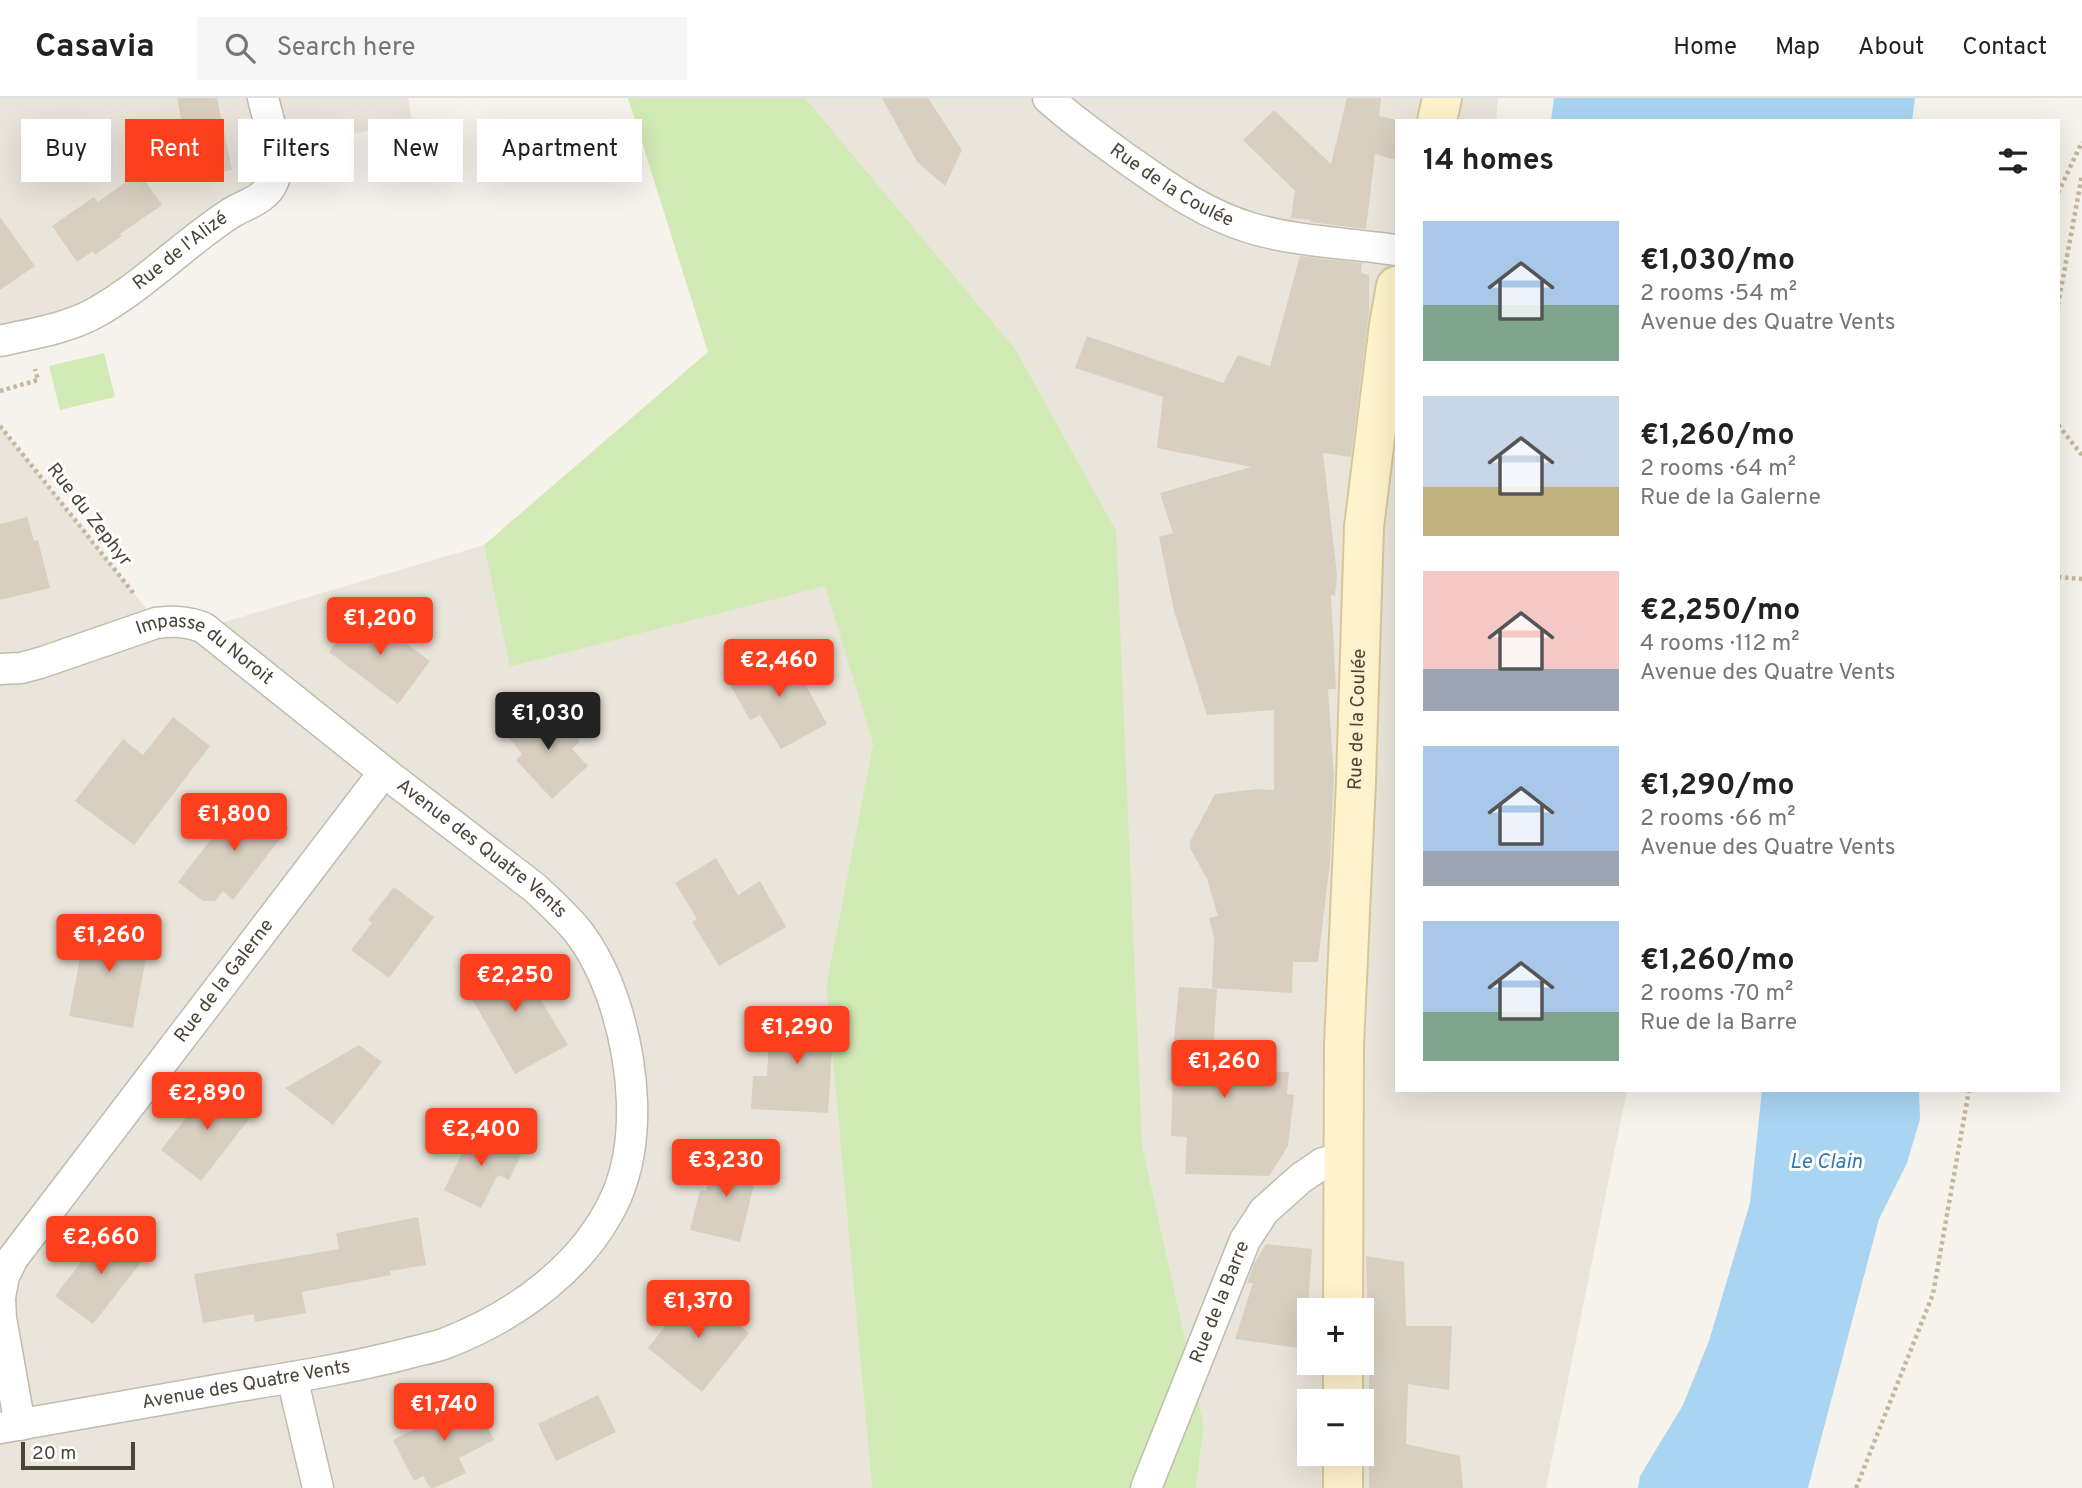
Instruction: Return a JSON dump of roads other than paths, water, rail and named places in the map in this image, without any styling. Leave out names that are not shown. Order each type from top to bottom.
[{"type":"main road","points":[[1438,119],[1443,98]]},
{"type":"main road","name":"Rue de la Coulée","points":[[1343,1298],[1344,1045],[1364,527],[1395,292]]},
{"type":"main road","points":[[1343,1466],[1343,1488]]},
{"type":"street","name":"Rue de l'Alizé","points":[[0,341],[70,324],[91,315],[214,224],[256,201],[273,184],[278,169],[263,98]]},
{"type":"street","name":"Rue de la Coulée","points":[[1048,98],[1069,117],[1150,176],[1215,215],[1255,229],[1305,239],[1395,250]]},
{"type":"street","name":"Impasse du Noroit","points":[[0,669],[21,668],[40,663],[156,622],[194,623],[204,628],[384,772]]},
{"type":"street","name":"Rue de la Galerne","points":[[10,1426],[0,1298],[4,1276],[13,1258],[384,772]]},
{"type":"street","name":"Avenue des Quatre Vents","points":[[10,1426],[292,1377],[381,1360],[444,1344],[496,1321],[538,1293],[574,1260],[597,1231],[617,1195],[627,1164],[632,1120],[631,1076],[623,1031],[611,994],[577,930],[545,897],[384,772]]},
{"type":"street","name":"Rue de la Barre","points":[[1146,1488],[1245,1240],[1264,1210],[1301,1178],[1323,1163],[1343,1157]]},
{"type":"street","points":[[292,1377],[318,1488]]},
{"type":"water","points":[[1554,98],[1915,98],[1912,119],[1551,119]]},
{"type":"water","name":"Le Clain","points":[[1762,1092],[1919,1092],[1920,1119],[1907,1163],[1879,1219],[1808,1488],[1638,1488],[1640,1476],[1683,1405],[1709,1341],[1750,1203]]}]
